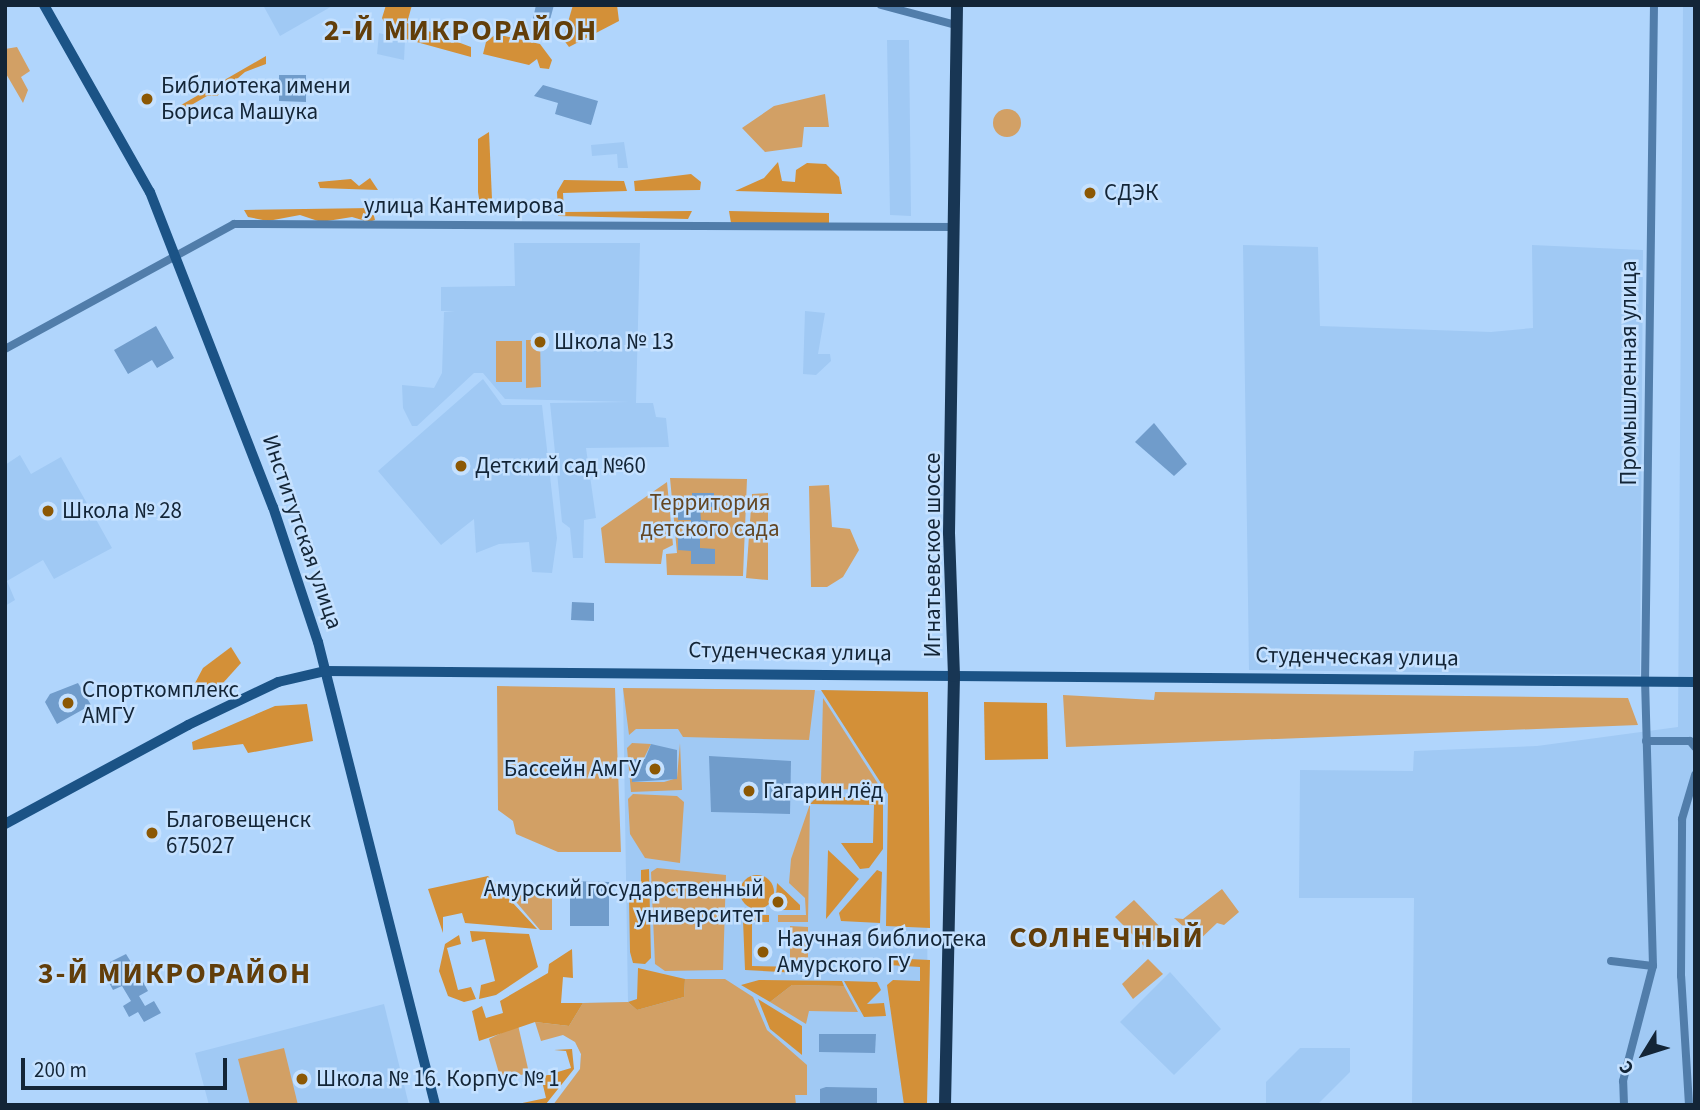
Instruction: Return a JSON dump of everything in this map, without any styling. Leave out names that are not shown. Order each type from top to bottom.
[{"type":"main road","name":"Институтская улица","points":[[44,5],[150,192],[176,252],[273,507],[325,671],[435,1105]]},
{"type":"main road","name":"Игнатьевское шоссе","points":[[945,1105],[954,676],[948,533],[957,5]]},
{"type":"main road","name":"Студенческая улица","points":[[5,824],[188,726],[278,682],[325,671],[1695,682]]},
{"type":"street","points":[[881,5],[956,25]]},
{"type":"street","name":"Промышленная улица","points":[[1624,1105],[1623,1081],[1653,965],[1645,683],[1654,5]]},
{"type":"street","name":"улица Кантемирова","points":[[5,349],[176,252],[234,224],[955,227]]},
{"type":"street","points":[[1646,741],[1690,741],[1695,747]]},
{"type":"street","points":[[1689,1105],[1681,976],[1682,819],[1695,775]]},
{"type":"street","points":[[1611,961],[1653,965]]},
{"type":"shaded area","points":[[263,5],[334,5],[280,36]]},
{"type":"shaded area","points":[[386,5],[412,5],[407,23],[471,47],[471,57],[391,35],[382,18]]},
{"type":"shaded area","points":[[573,5],[617,5],[619,21],[569,47],[563,39]]},
{"type":"shaded area","points":[[1683,5],[1695,5],[1695,1105],[1412,1105],[1414,898],[1299,898],[1300,770],[1413,771],[1414,751],[1537,746],[1678,727]]},
{"type":"shaded area","points":[[379,33],[405,40],[404,60],[377,54]]},
{"type":"shaded area","points":[[496,34],[540,44],[552,60],[549,69],[540,68],[537,59],[529,65],[483,54],[486,42]]},
{"type":"shaded area","points":[[887,40],[909,40],[911,216],[890,215]]},
{"type":"shaded area","points":[[266,56],[266,64],[245,72],[217,96],[207,96],[174,115],[169,112]]},
{"type":"shaded area","points":[[489,132],[492,199],[486,206],[480,205],[478,192],[478,139]]},
{"type":"shaded area","points":[[624,142],[628,168],[618,168],[617,154],[592,156],[591,145]]},
{"type":"shaded area","points":[[778,162],[782,181],[795,182],[796,170],[807,163],[826,164],[839,177],[842,194],[735,191],[764,178]]},
{"type":"shaded area","points":[[691,174],[701,182],[700,190],[635,191],[634,181]]},
{"type":"shaded area","points":[[370,178],[378,190],[320,188],[318,182],[351,179],[359,186]]},
{"type":"shaded area","points":[[564,180],[624,181],[627,191],[563,193],[564,212],[692,211],[688,219],[558,216],[557,192]]},
{"type":"shaded area","points":[[372,208],[375,220],[369,222],[352,217],[321,222],[300,215],[268,221],[248,217],[244,210]]},
{"type":"shaded area","points":[[729,211],[829,213],[829,223],[731,223]]},
{"type":"shaded area","name":"Школа № 13","points":[[514,243],[640,243],[636,403],[653,403],[656,417],[666,418],[669,447],[586,448],[596,518],[584,520],[583,558],[573,558],[570,528],[562,522],[550,403],[630,402],[505,399],[483,373],[474,373],[417,426],[412,426],[403,408],[402,385],[434,388],[442,373],[444,312],[455,311],[441,311],[441,287],[515,286]]},
{"type":"shaded area","points":[[1243,245],[1318,247],[1320,326],[1491,332],[1533,328],[1532,245],[1643,250],[1640,675],[1249,670]]},
{"type":"shaded area","points":[[805,311],[825,313],[818,354],[830,354],[831,361],[816,375],[803,374]]},
{"type":"shaded area","name":"Детский сад №60","points":[[483,379],[502,405],[542,405],[557,538],[552,573],[532,572],[529,542],[499,544],[476,553],[474,519],[441,545],[378,471]]},
{"type":"shaded area","name":"Школа № 28","points":[[20,455],[31,474],[61,457],[112,548],[54,579],[43,560],[7,581],[15,600],[5,606],[5,465]]},
{"type":"shaded area","points":[[231,647],[241,663],[214,693],[204,693],[195,683],[203,668]]},
{"type":"shaded area","name":"Амурский государственный университет","points":[[623,688],[928,692],[927,1105],[553,1105],[580,1069],[581,1054],[569,1026],[583,1003],[628,1002]]},
{"type":"shaded area","points":[[821,690],[928,692],[930,928],[886,926],[888,794]]},
{"type":"shaded area","points":[[984,702],[1047,703],[1048,759],[985,760]]},
{"type":"shaded area","points":[[307,704],[313,741],[248,753],[243,744],[193,750],[192,742],[275,706]]},
{"type":"shaded area","points":[[818,796],[883,799],[883,849],[869,868],[860,869],[841,843],[873,843],[874,805],[810,804]]},
{"type":"shaded area","points":[[828,850],[859,879],[826,919]]},
{"type":"shaded area","points":[[649,869],[651,958],[645,964],[633,963],[630,952],[629,899],[641,899],[641,870]]},
{"type":"shaded area","points":[[877,870],[882,872],[880,923],[841,921],[839,913]]},
{"type":"shaded area","points":[[757,875],[769,880],[774,892],[769,904],[757,909],[745,904],[740,892],[745,880]]},
{"type":"shaded area","points":[[488,876],[537,929],[465,923],[462,913],[443,917],[443,933],[428,889]]},
{"type":"shaded area","points":[[777,883],[800,905],[800,910],[775,910]]},
{"type":"shaded area","points":[[749,915],[769,915],[769,922],[752,922],[752,966],[807,967],[798,973],[745,970],[743,920]]},
{"type":"shaded area","points":[[470,931],[529,934],[538,967],[496,995],[479,999],[481,985],[495,981],[485,939],[472,942]]},
{"type":"shaded area","points":[[459,935],[461,944],[447,948],[458,990],[471,987],[476,999],[464,1002],[448,996],[439,971],[445,944]]},
{"type":"shaded area","points":[[572,949],[573,978],[563,977],[561,1003],[583,1003],[569,1026],[535,1022],[479,1041],[472,1011],[482,1006],[486,1018],[503,1013],[500,1001],[548,973],[549,964]]},
{"type":"shaded area","points":[[888,958],[930,960],[927,1105],[904,1105],[887,985],[893,980],[920,981],[920,967],[888,965]]},
{"type":"shaded area","points":[[638,968],[685,979],[684,997],[637,1010],[628,1002],[637,999]]},
{"type":"shaded area","points":[[1170,972],[1221,1029],[1174,1075],[1120,1022]]},
{"type":"shaded area","points":[[759,980],[842,981],[844,986],[792,985],[770,1002],[741,985]]},
{"type":"shaded area","points":[[844,981],[877,982],[881,990],[867,1004],[884,1003],[886,1016],[864,1017]]},
{"type":"shaded area","points":[[758,999],[802,1026],[802,1055],[770,1029]]},
{"type":"shaded area","name":"Школа № 16. Корпус № 1","points":[[384,1004],[409,1105],[209,1105],[195,1053]]},
{"type":"shaded area","points":[[1300,1048],[1350,1048],[1350,1072],[1317,1105],[1266,1105],[1266,1082]]},
{"type":"shaded area","points":[[572,1049],[574,1069],[546,1104],[513,1105],[546,1098],[541,1077],[571,1068],[566,1051],[554,1050]]},
{"type":"green space","points":[[17,47],[30,71],[21,77],[28,90],[23,103],[5,72],[5,49]]},
{"type":"green space","points":[[825,94],[829,127],[804,127],[802,147],[765,152],[742,128],[774,106]]},
{"type":"green space","points":[[1007,109],[1017,113],[1021,123],[1017,133],[1007,137],[997,133],[993,123],[997,113]]},
{"type":"green space","points":[[526,340],[540,340],[541,387],[526,388]]},
{"type":"green space","points":[[496,341],[522,341],[522,382],[496,382]]},
{"type":"green space","name":"Территория детского сада","points":[[670,478],[747,479],[743,576],[667,575],[666,554],[677,553]]},
{"type":"green space","points":[[667,482],[673,545],[663,550],[661,564],[605,563],[601,528]]},
{"type":"green space","points":[[829,485],[832,527],[850,529],[859,550],[843,577],[827,587],[811,587],[809,486]]},
{"type":"green space","points":[[768,493],[768,580],[746,578],[752,494]]},
{"type":"green space","points":[[497,686],[615,688],[621,852],[558,852],[516,834],[513,821],[498,810]]},
{"type":"green space","points":[[623,688],[815,690],[809,740],[683,737],[678,729],[636,729],[629,735]]},
{"type":"green space","points":[[1155,692],[1628,698],[1638,725],[1066,747],[1063,695],[1154,700]]},
{"type":"green space","points":[[823,698],[882,790],[831,789],[821,782]]},
{"type":"green space","points":[[632,743],[651,744],[632,782],[664,782],[677,778],[680,743],[682,790],[631,792],[627,748]]},
{"type":"green space","points":[[633,794],[677,796],[684,802],[680,863],[645,858],[630,834],[628,799]]},
{"type":"green space","points":[[810,804],[808,922],[778,922],[778,915],[806,915],[805,898],[789,883],[791,859]]},
{"type":"green space","points":[[657,868],[726,875],[723,970],[665,971],[655,964],[651,872]]},
{"type":"green space","points":[[1222,889],[1239,912],[1224,925],[1217,923],[1193,946],[1194,936],[1174,918],[1183,919]]},
{"type":"green space","points":[[545,893],[552,899],[552,930],[540,930],[511,896]]},
{"type":"green space","points":[[1134,900],[1164,931],[1146,948],[1115,917]]},
{"type":"green space","points":[[790,926],[808,927],[808,963],[790,962]]},
{"type":"green space","points":[[1148,959],[1163,974],[1133,999],[1122,984]]},
{"type":"green space","points":[[685,979],[725,979],[753,997],[767,1030],[807,1065],[807,1095],[795,1095],[796,1105],[553,1105],[580,1069],[581,1054],[575,1042],[563,1035],[541,1041],[535,1022],[569,1026],[583,1003],[628,1002],[637,1010],[684,997]]},
{"type":"green space","points":[[792,985],[844,986],[858,1012],[809,1011],[806,1024],[770,1002]]},
{"type":"green space","points":[[518,1025],[529,1073],[501,1080],[489,1039]]},
{"type":"green space","points":[[284,1048],[298,1105],[250,1105],[238,1059]]},
{"type":"building","points":[[536,5],[554,5],[548,27],[532,23]]},
{"type":"building","points":[[279,75],[306,75],[306,102],[279,101]]},
{"type":"building","points":[[543,85],[598,101],[591,125],[555,114],[558,103],[534,96]]},
{"type":"building","points":[[156,326],[174,358],[157,368],[152,360],[128,374],[114,350]]},
{"type":"building","points":[[1154,423],[1187,464],[1174,476],[1135,442]]},
{"type":"building","points":[[692,493],[714,493],[714,507],[700,507],[701,520],[715,521],[715,536],[700,536],[700,548],[715,549],[715,564],[691,564],[691,551],[678,550],[678,535],[691,535],[691,520],[678,520],[678,507],[692,507]]},
{"type":"building","points":[[572,602],[594,603],[594,621],[571,620]]},
{"type":"building","name":"Спорткомплекс АМГУ","points":[[78,683],[91,705],[57,724],[45,702],[50,694]]},
{"type":"building","name":"Бассейн АмГУ","points":[[651,744],[677,750],[677,779],[632,782],[632,759],[645,759]]},
{"type":"building","name":"Гагарин лёд","points":[[709,756],[791,761],[790,814],[711,812]]},
{"type":"building","points":[[570,881],[609,882],[609,926],[570,926]]},
{"type":"building","points":[[126,954],[134,967],[125,972],[131,984],[141,978],[148,991],[139,996],[145,1006],[154,1001],[161,1013],[144,1022],[138,1012],[129,1017],[123,1006],[131,1001],[122,986],[113,990],[107,979],[117,974],[110,962]]},
{"type":"building","points":[[819,1034],[876,1034],[875,1053],[819,1052]]},
{"type":"building","points":[[877,1088],[877,1104],[820,1105],[820,1089]]},
{"type":"place","name":"Библиотека имени Бориса Машука","points":[[147,99]]},
{"type":"place","name":"СДЭК","points":[[1090,193]]},
{"type":"place","name":"Школа № 13","points":[[540,342]]},
{"type":"place","name":"Детский сад №60","points":[[461,466]]},
{"type":"place","name":"Школа № 28","points":[[48,511]]},
{"type":"place","name":"Спорткомплекс АМГУ","points":[[68,703]]},
{"type":"place","name":"Бассейн АмГУ","points":[[655,769]]},
{"type":"place","name":"Гагарин лёд","points":[[749,791]]},
{"type":"place","name":"Благовещенск 675027","points":[[152,833]]},
{"type":"place","name":"Амурский государственный университет","points":[[778,902]]},
{"type":"place","name":"Научная библиотека Амурского ГУ","points":[[763,952]]},
{"type":"place","name":"Школа № 16. Корпус № 1","points":[[302,1079]]},
{"type":"district","name":"2-Й МИКРОРАЙОН","points":[[461,31]]},
{"type":"district","name":"СОЛНЕЧНЫЙ","points":[[1107,938]]},
{"type":"district","name":"3-Й МИКРОРАЙОН","points":[[175,974]]}]
